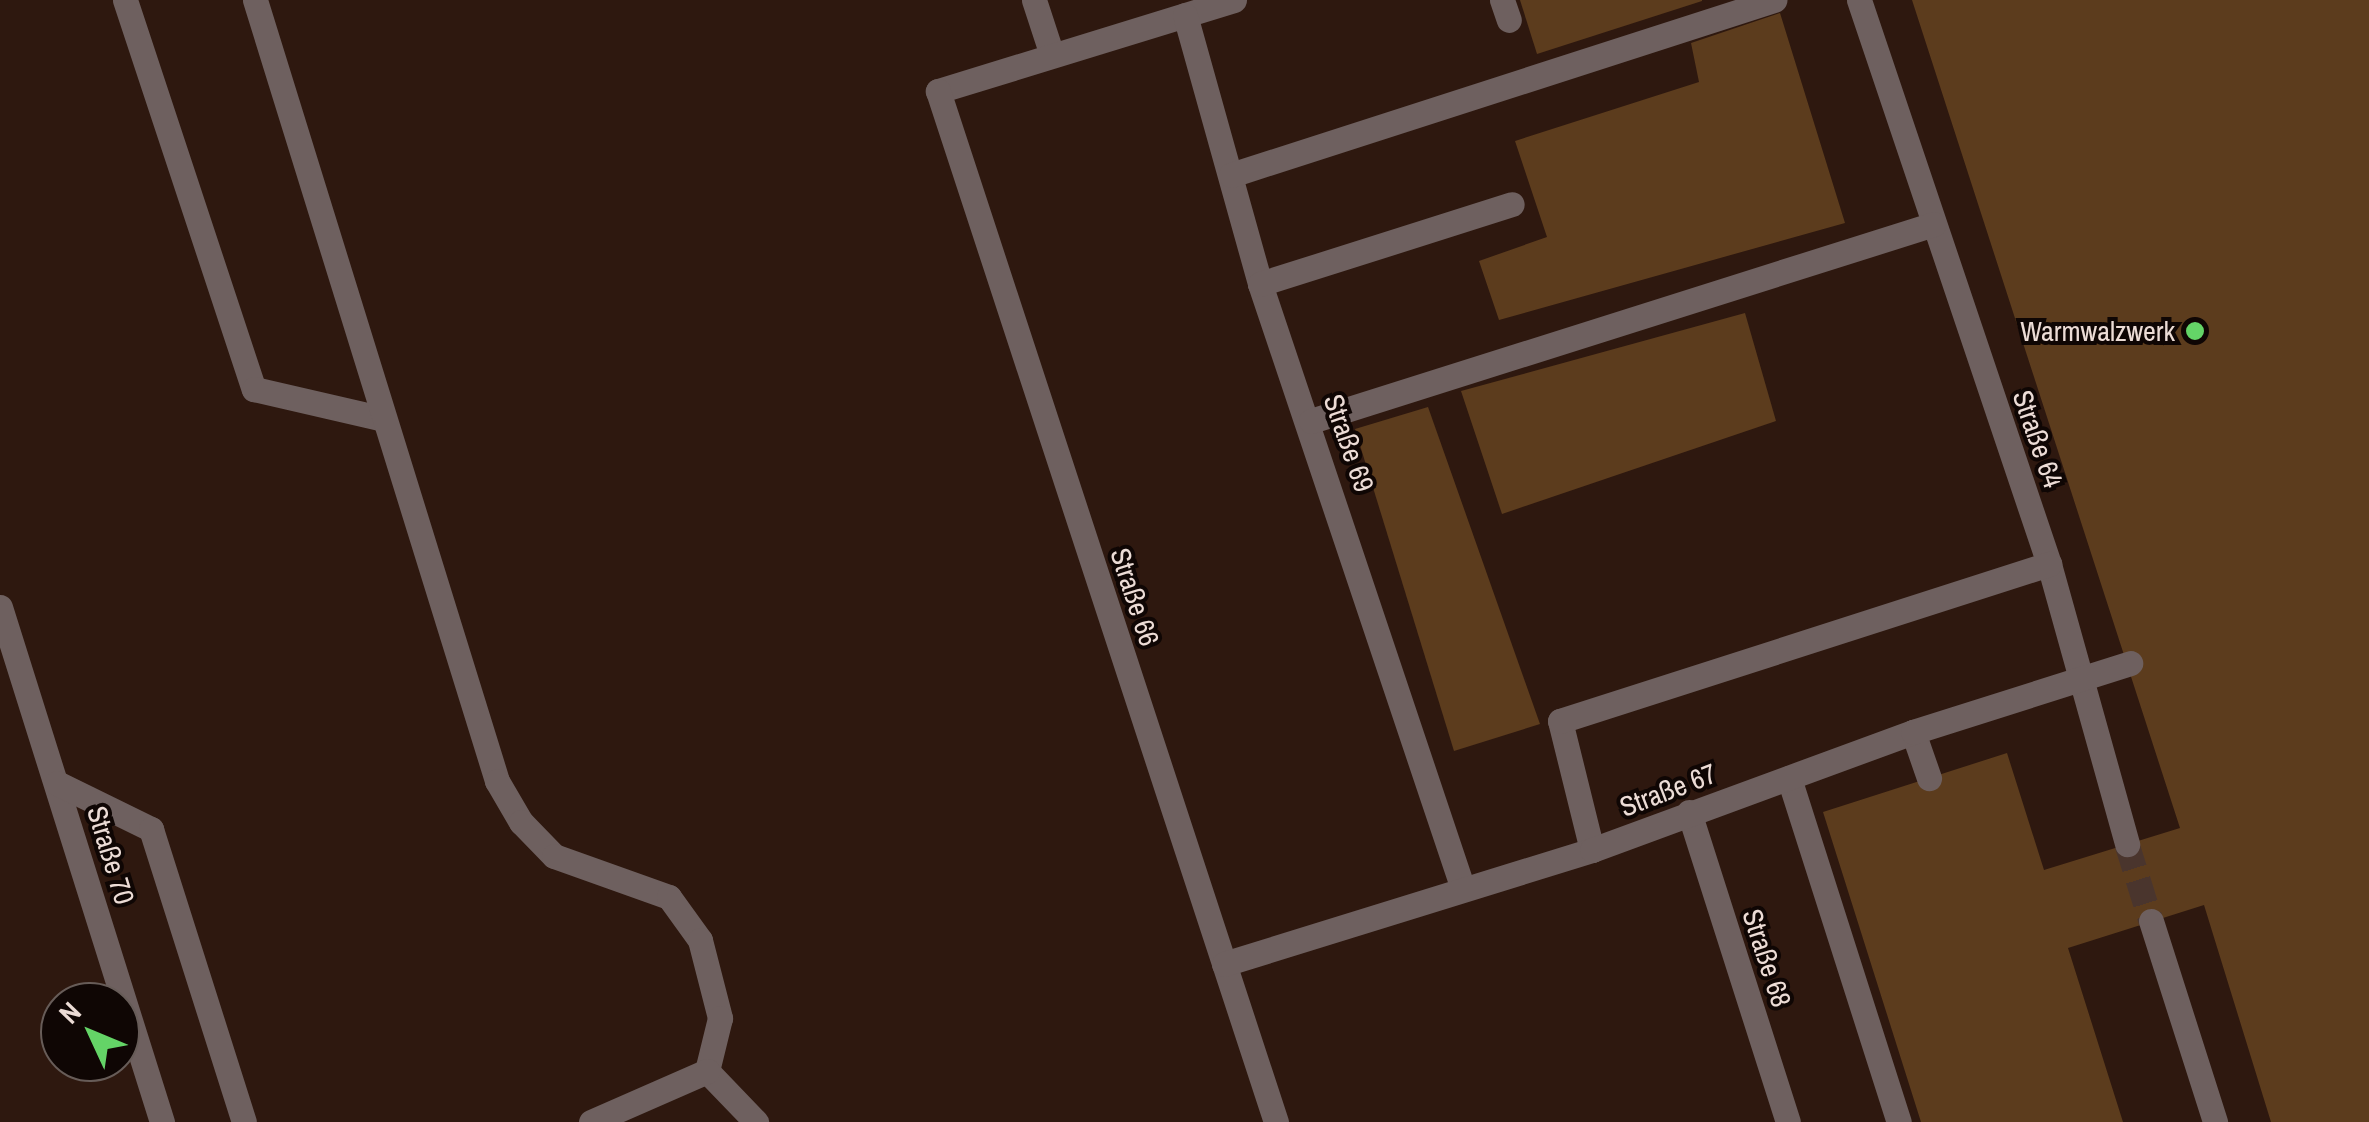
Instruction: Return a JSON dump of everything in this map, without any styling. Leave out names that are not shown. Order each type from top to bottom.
[{"type":"street","points":[[126,0],[254,388],[380,418]]},
{"type":"street","points":[[255,0],[380,418],[497,781],[520,822],[554,856],[669,898],[700,940],[720,1018],[708,1071]]},
{"type":"street","points":[[1034,0],[1052,54],[1234,0]]},
{"type":"street","points":[[1231,175],[1774,0]]},
{"type":"street","name":"Straße 64","points":[[1858,0],[2049,564],[2128,844]]},
{"type":"street","name":"Straße 69","points":[[1184,15],[1260,284],[1311,420],[1463,889]]},
{"type":"street","name":"Straße 66","points":[[1052,54],[938,91],[1276,1122]]},
{"type":"street","points":[[1260,284],[1512,204]]},
{"type":"street","points":[[1311,420],[1934,224]]},
{"type":"street","points":[[1592,850],[1560,721],[2049,564]]},
{"type":"street","name":"Straße 70","points":[[0,607],[162,1122]]},
{"type":"street","name":"Straße 67","points":[[1224,964],[1592,850],[1914,732],[2130,663]]},
{"type":"street","points":[[1914,732],[1929,778]]},
{"type":"street","points":[[1789,778],[1899,1122]]},
{"type":"street","points":[[57,783],[150,829],[244,1122]]},
{"type":"street","name":"Straße 68","points":[[1689,812],[1788,1122]]},
{"type":"street","points":[[2151,922],[2216,1122]]},
{"type":"street","points":[[591,1122],[708,1071]]},
{"type":"street","points":[[708,1071],[756,1122]]},
{"type":"building","points":[[1520,0],[1702,0],[1702,1],[1537,54]]},
{"type":"building","name":"Warmwalzwerk","points":[[1912,0],[2369,0],[2369,1122],[2271,1122],[2204,905],[2068,948],[2123,1122],[1921,1122],[1823,812],[2007,753],[2044,870],[2180,828]]},
{"type":"building","points":[[1780,13],[1845,223],[1499,320],[1479,261],[1547,237],[1515,141],[1699,82],[1691,43]]},
{"type":"building","points":[[1745,313],[1776,421],[1502,514],[1461,391]]},
{"type":"building","points":[[1428,407],[1540,724],[1454,751],[1355,429]]},
{"type":"tunnel","points":[[2127,844],[2151,921]]},
{"type":"place","name":"Warmwalzwerk","points":[[2195,331]]}]
